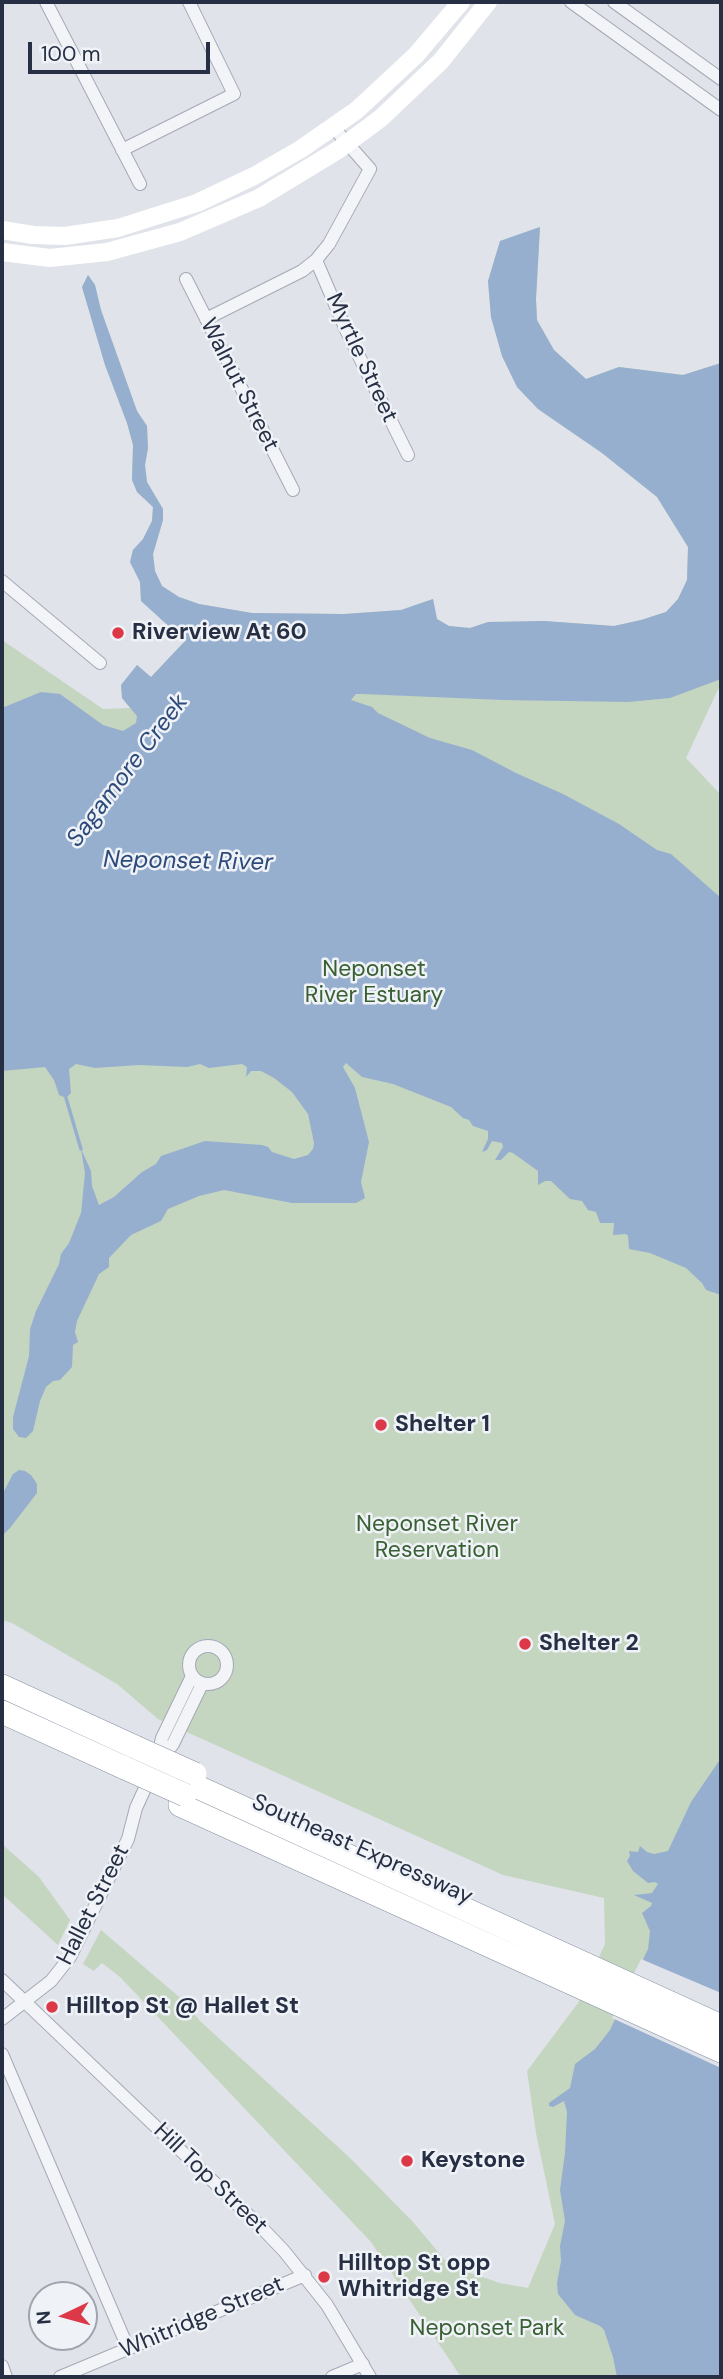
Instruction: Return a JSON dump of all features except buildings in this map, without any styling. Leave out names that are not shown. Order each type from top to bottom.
[{"type":"highway","name":"Southeast Expressway","points":[[2,1686],[128,1762],[188,1790],[591,1973],[721,2014]]},
{"type":"highway","points":[[2,1698],[128,1762]]},
{"type":"highway","points":[[2,1712],[128,1762]]},
{"type":"highway","name":"Southeast Expressway","points":[[2,1724],[128,1762],[591,1973],[721,2051]]},
{"type":"highway","points":[[591,1973],[721,2025]]},
{"type":"highway","points":[[591,1973],[721,2039]]},
{"type":"main road","points":[[2,230],[33,235],[96,233],[197,203],[246,180],[292,155],[357,110],[424,46],[461,2]]},
{"type":"main road","points":[[2,252],[41,258],[85,256],[159,239],[259,198],[348,143],[386,113],[441,61],[488,2]]},
{"type":"street","points":[[46,2],[140,184]]},
{"type":"street","points":[[122,150],[234,94],[189,2]]},
{"type":"street","points":[[572,2],[721,110]]},
{"type":"street","points":[[614,2],[721,79]]},
{"type":"street","points":[[206,319],[282,283],[316,260],[329,244],[370,169],[333,127]]},
{"type":"street","name":"Myrtle Street","points":[[316,260],[346,330],[408,455]]},
{"type":"street","name":"Walnut Street","points":[[186,279],[293,490]]},
{"type":"street","points":[[2,581],[100,663]]},
{"type":"street","name":"Hallet Street","points":[[2,2019],[51,1981],[70,1957],[128,1839],[136,1808],[156,1764],[162,1738],[197,1680]]},
{"type":"street","points":[[2,1980],[24,2003]]},
{"type":"street","name":"Hill Top Street","points":[[24,2003],[262,2228],[305,2275],[327,2305],[370,2377]]},
{"type":"street","points":[[2,2054],[128,2348]]},
{"type":"street","name":"Whitridge Street","points":[[60,2377],[305,2275]]},
{"type":"street","points":[[332,2377],[363,2364]]},
{"type":"street","points":[[2,2366],[6,2377]]},
{"type":"green space","points":[[540,227],[537,320],[554,350],[586,379],[619,367],[683,375],[721,363],[721,683],[686,758],[721,795],[721,2377],[461,2377],[371,2242],[120,1977],[102,1963],[94,1971],[83,1964],[101,1930],[185,2002],[200,2021],[349,2157],[413,2222],[450,2266],[500,2283],[528,2288],[555,2224],[536,2133],[527,2071],[578,2003],[605,1944],[604,1898],[503,1875],[158,1719],[117,1684],[12,1623],[2,1620],[2,640],[103,709],[130,708],[122,698],[121,685],[137,665],[151,677],[185,641],[141,601],[140,582],[130,562],[133,550],[143,539],[152,521],[153,507],[137,492],[132,480],[133,445],[82,287],[88,275],[95,285],[101,310],[137,411],[147,426],[147,482],[163,509],[163,520],[153,554],[155,571],[162,586],[179,597],[199,604],[252,613],[344,614],[401,610],[433,599],[437,619],[449,626],[470,628],[488,622],[544,621],[614,626],[666,612],[678,599],[687,580],[688,547],[657,497],[602,453],[538,409],[517,387],[502,356],[491,317],[488,281],[500,241]]},
{"type":"green space","points":[[2,1844],[39,1877],[70,1920],[58,1945],[2,1894]]},
{"type":"water","name":"Neponset River Estuary","points":[[540,227],[537,320],[554,350],[586,379],[619,367],[683,375],[721,363],[721,679],[670,698],[628,702],[362,694],[356,694],[351,700],[372,707],[378,713],[430,738],[472,750],[563,794],[619,824],[657,850],[671,854],[721,898],[721,1295],[706,1290],[686,1268],[650,1253],[629,1249],[626,1234],[613,1235],[614,1223],[600,1223],[596,1212],[588,1210],[582,1201],[570,1199],[551,1181],[538,1185],[538,1171],[513,1153],[509,1152],[501,1160],[495,1160],[503,1147],[502,1143],[492,1141],[487,1150],[482,1152],[488,1139],[488,1131],[473,1126],[451,1107],[393,1084],[362,1077],[346,1063],[343,1067],[355,1088],[369,1142],[361,1182],[365,1198],[356,1203],[292,1203],[224,1190],[199,1196],[168,1209],[161,1221],[131,1235],[109,1258],[109,1267],[99,1274],[77,1321],[75,1332],[78,1342],[73,1345],[72,1367],[60,1380],[53,1381],[46,1387],[33,1431],[26,1438],[19,1437],[13,1429],[13,1417],[29,1356],[30,1329],[81,1213],[85,1173],[81,1149],[91,1171],[92,1186],[99,1205],[114,1197],[142,1172],[156,1164],[161,1156],[205,1141],[262,1145],[272,1152],[294,1159],[308,1155],[314,1143],[308,1114],[292,1092],[261,1071],[251,1071],[246,1077],[247,1067],[242,1064],[209,1068],[200,1064],[187,1067],[139,1065],[95,1068],[76,1064],[69,1069],[71,1093],[66,1098],[59,1095],[54,1080],[45,1067],[2,1071],[2,708],[41,692],[60,694],[103,725],[123,731],[136,723],[137,716],[122,698],[121,685],[137,665],[151,677],[185,641],[141,601],[140,582],[130,562],[133,550],[143,539],[152,521],[153,507],[137,492],[132,480],[133,445],[82,287],[88,275],[95,285],[101,310],[137,411],[147,426],[147,482],[163,509],[163,520],[153,554],[155,571],[162,586],[179,597],[199,604],[252,613],[344,614],[401,610],[433,599],[437,619],[449,626],[470,628],[488,622],[544,621],[614,626],[666,612],[678,599],[687,580],[688,547],[657,497],[602,453],[538,409],[517,387],[502,356],[491,317],[488,281],[500,241]]},
{"type":"water","points":[[19,1470],[31,1475],[37,1484],[37,1493],[2,1536],[3,1493],[13,1474]]},
{"type":"water","points":[[721,1758],[721,2377],[617,2377],[604,2330],[575,2315],[558,2294],[560,2246],[565,2221],[560,2190],[567,2112],[564,2101],[553,2107],[549,2106],[549,2103],[570,2088],[575,2064],[595,2049],[610,2030],[648,1949],[650,1931],[642,1913],[652,1903],[634,1895],[652,1893],[658,1884],[648,1883],[633,1871],[627,1861],[629,1851],[638,1852],[640,1846],[654,1854],[668,1851],[691,1802]]},
{"type":"pier","points":[[641,1959],[721,1993],[721,2068],[612,2018]]},
{"type":"waterway","points":[[66,1098],[81,1149]]},
{"type":"place","name":"Riverview At 60","points":[[118,633]]},
{"type":"place","name":"Shelter 1","points":[[381,1425]]},
{"type":"place","name":"Shelter 2","points":[[525,1644]]},
{"type":"place","name":"Hilltop St @ Hallet St","points":[[52,2007]]},
{"type":"place","name":"Keystone","points":[[407,2161]]},
{"type":"place","name":"Hilltop St opp Whitridge St","points":[[324,2277]]},
{"type":"water label","name":"Sagamore Creek","points":[[128,771]]},
{"type":"water label","name":"Neponset River","points":[[188,862]]},
{"type":"park label","name":"Neponset River Reservation","points":[[437,1538]]},
{"type":"park label","name":"Neponset Park","points":[[487,2329]]}]
